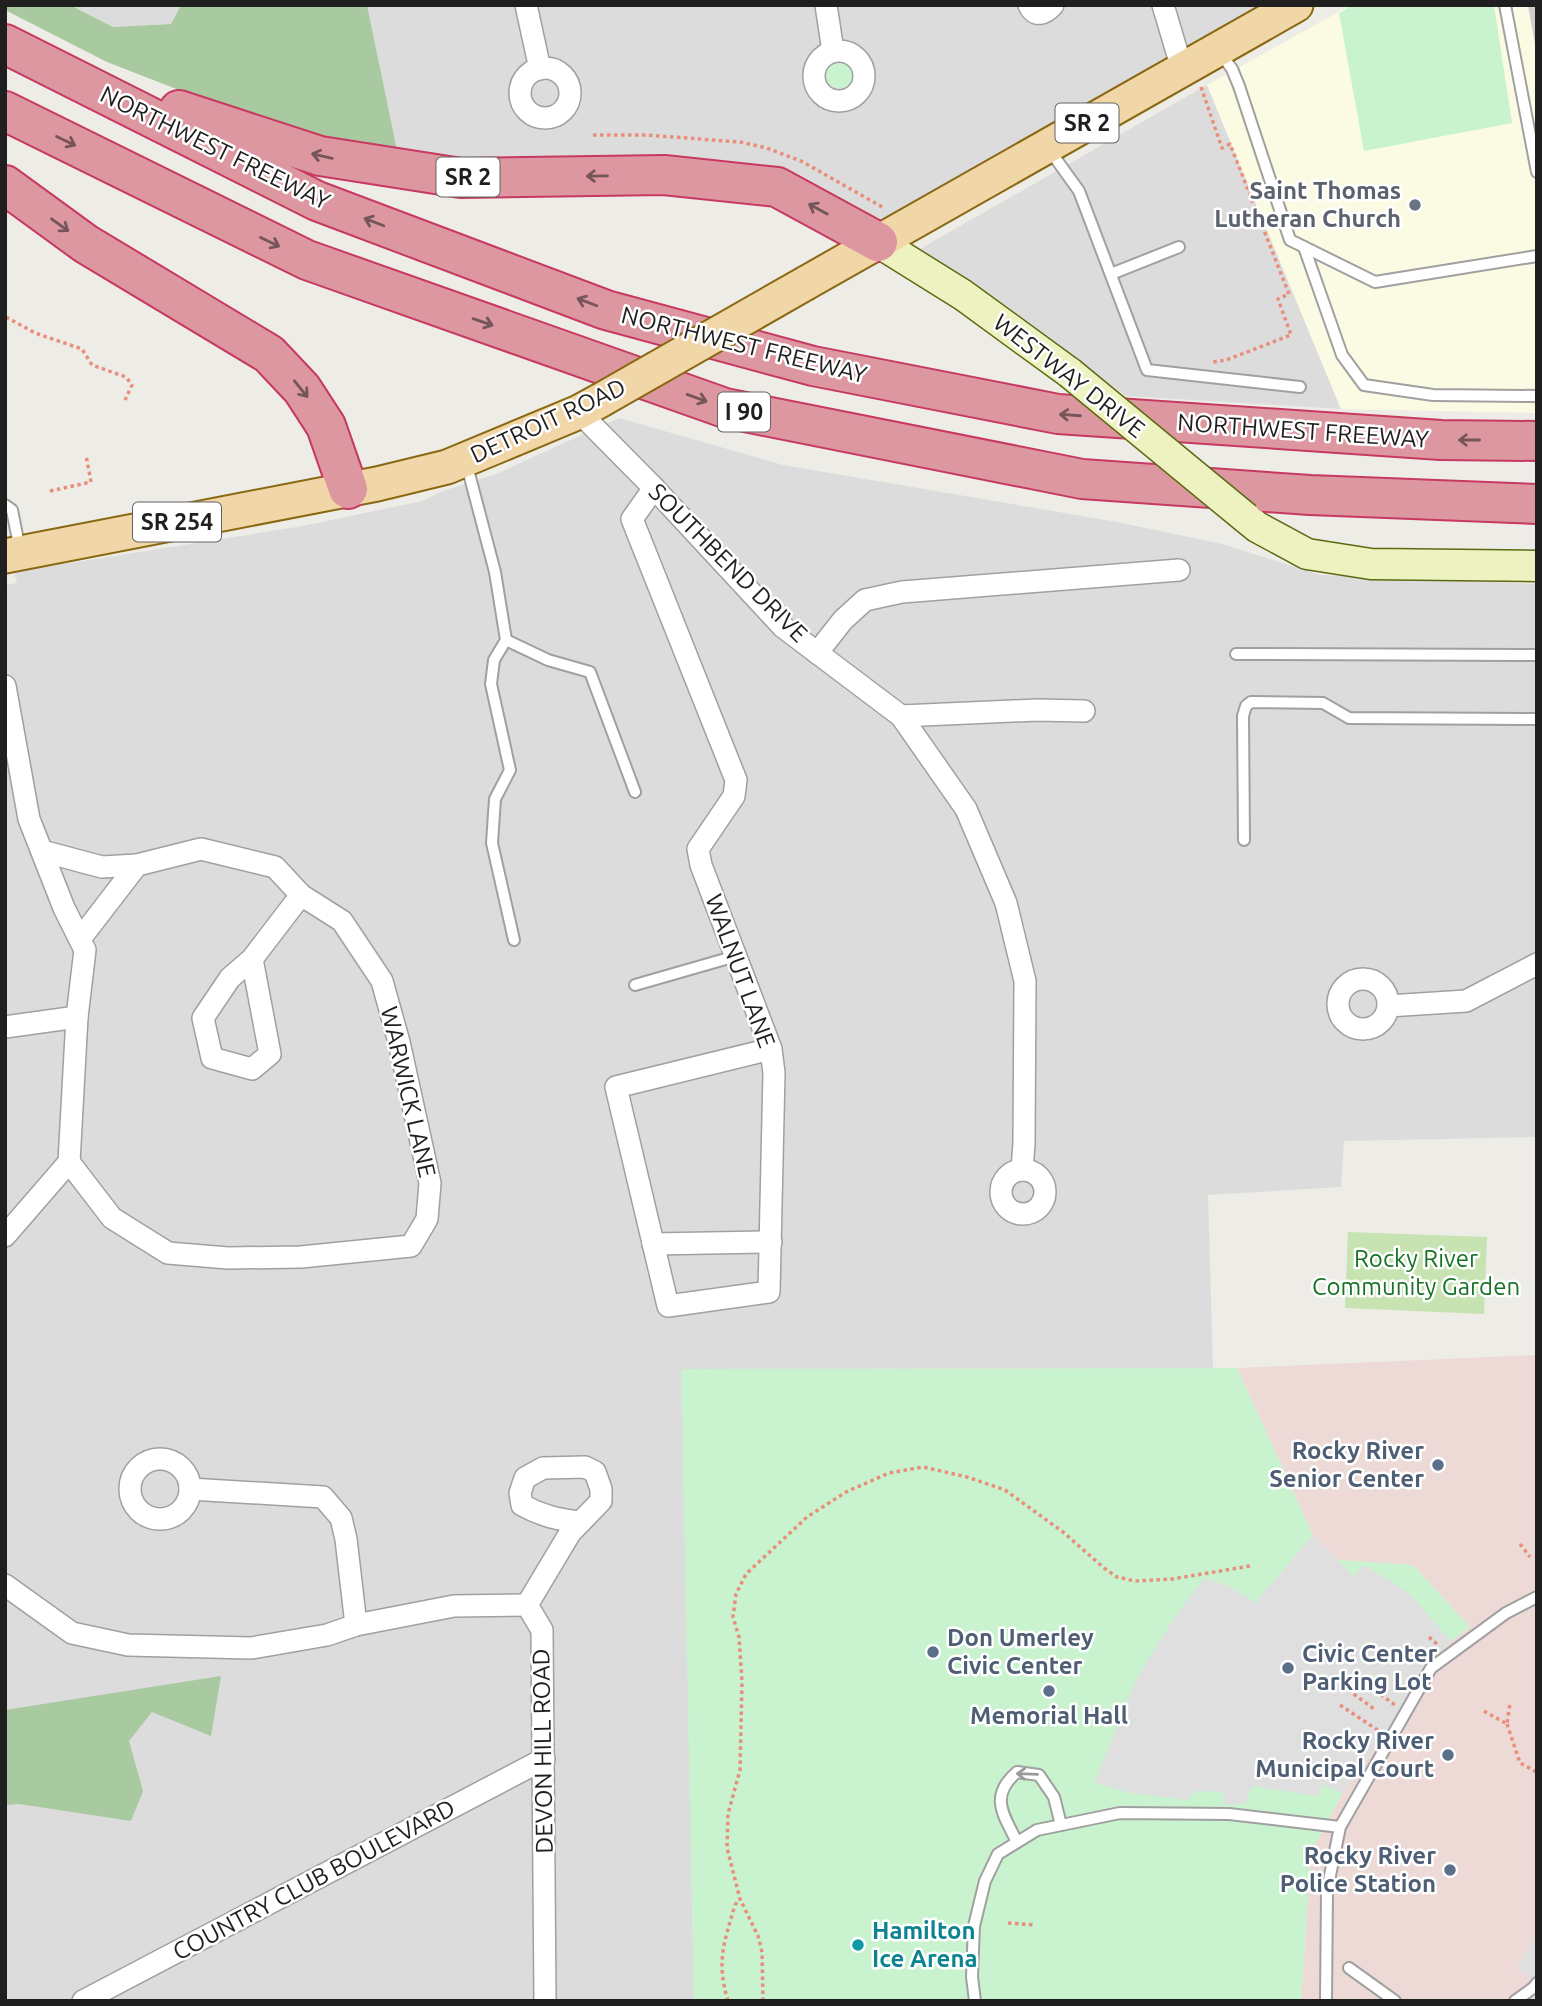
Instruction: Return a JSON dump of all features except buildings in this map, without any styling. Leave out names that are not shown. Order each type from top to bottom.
[{"type":"highway","name":"NORTHWEST FREEWAY","points":[[5,44],[317,201],[606,310],[813,366],[1058,414],[1441,440],[1537,441]]},
{"type":"highway","name":"SR 2","points":[[59,71],[320,156],[461,177],[664,175],[777,187],[878,242]]},
{"type":"highway","name":"I 90","points":[[5,111],[307,260],[724,408],[1082,479],[1310,495],[1537,504]]},
{"type":"highway","points":[[5,185],[86,244],[269,354],[302,389],[326,426],[348,489]]},
{"type":"main road","name":"DETROIT ROAD","points":[[13,554],[435,470],[590,406],[1047,146],[1191,78],[1218,49],[1296,5]]},
{"type":"main road","name":"WESTWAY DRIVE","points":[[878,242],[1015,331],[1257,527],[1307,554],[1371,564],[1537,566]]},
{"type":"street","points":[[526,5],[540,68]]},
{"type":"street","points":[[826,5],[834,51]]},
{"type":"street","points":[[1029,5],[1040,14],[1053,5]]},
{"type":"street","points":[[1163,5],[1191,78]]},
{"type":"street","name":"SOUTHBEND DRIVE","points":[[590,406],[654,488],[783,626],[901,716],[966,809],[1006,903],[1025,981],[1022,1170]]},
{"type":"street","name":"WALNUT LANE","points":[[654,488],[632,519],[736,780],[734,796],[698,849],[701,865],[771,1049],[774,1073],[769,1292],[668,1306],[615,1087],[771,1049]]},
{"type":"street","points":[[817,653],[843,620],[865,600],[902,592],[1179,570]]},
{"type":"street","points":[[5,686],[8,729],[29,819],[85,950],[77,1017],[69,1162],[5,1236]]},
{"type":"street","points":[[901,716],[1037,710],[1084,711]]},
{"type":"street","name":"WARWICK LANE","points":[[42,851],[102,867],[137,865],[201,849],[275,867],[301,895],[342,921],[382,981],[399,1042],[430,1183],[427,1219],[411,1246],[301,1257],[228,1258],[168,1253],[112,1218],[69,1162]]},
{"type":"street","points":[[80,939],[137,865]]},
{"type":"street","points":[[252,959],[270,1054],[251,1069],[212,1058],[204,1018],[230,978],[252,959],[301,895]]},
{"type":"street","points":[[1388,1006],[1466,1001],[1537,964]]},
{"type":"street","points":[[5,1027],[77,1017]]},
{"type":"street","points":[[653,1244],[771,1242]]},
{"type":"street","points":[[190,1489],[323,1497],[341,1518],[356,1625]]},
{"type":"street","points":[[5,1585],[72,1633],[128,1645],[251,1648],[327,1635],[356,1625],[454,1606],[527,1605],[570,1532],[581,1521]]},
{"type":"street","name":"DEVON HILL ROAD","points":[[527,1605],[542,1630],[545,2001]]},
{"type":"street","name":"COUNTRY CLUB BOULEVARD","points":[[83,2001],[544,1759]]},
{"type":"lane","points":[[1505,5],[1537,172]]},
{"type":"lane","points":[[1218,49],[1232,69],[1239,86],[1290,240],[1375,282],[1537,256]]},
{"type":"lane","points":[[1047,146],[1079,191],[1147,370],[1300,387]]},
{"type":"lane","points":[[1111,274],[1179,247]]},
{"type":"lane","points":[[1304,247],[1342,355],[1364,385],[1433,395],[1537,396]]},
{"type":"lane","points":[[465,459],[495,572],[506,640],[494,660],[491,684],[510,770],[495,799],[492,843],[514,940]]},
{"type":"lane","points":[[5,505],[12,510],[13,554]]},
{"type":"lane","points":[[506,640],[548,660],[590,672],[635,793]]},
{"type":"lane","points":[[1236,654],[1537,655]]},
{"type":"lane","points":[[1244,840],[1243,716],[1246,706],[1251,702],[1323,703],[1349,718],[1537,719]]},
{"type":"lane","points":[[635,985],[736,956]]},
{"type":"lane","points":[[1326,2001],[1327,1891],[1340,1827],[1431,1668],[1506,1613],[1537,1597]]},
{"type":"lane","points":[[1017,1842],[1002,1810],[1001,1796],[1005,1782],[1017,1772],[1039,1775],[1054,1797],[1061,1825]]},
{"type":"lane","points":[[975,2001],[972,1977],[974,1926],[985,1881],[998,1854],[1037,1830],[1120,1813],[1229,1814],[1340,1827]]},
{"type":"lane","points":[[1349,1968],[1395,2001]]},
{"type":"lane","points":[[1515,2001],[1533,1989],[1537,1983]]},
{"type":"path","points":[[1182,374],[1187,366],[1226,360],[1291,335],[1278,299],[1289,294],[1230,145],[1222,148],[1191,78]]},
{"type":"path","points":[[6,317],[36,333],[82,349],[92,365],[126,377],[132,385],[125,400]]},
{"type":"path","points":[[50,491],[91,482],[86,455]]},
{"type":"path","points":[[763,2001],[762,1952],[758,1936],[740,1899],[727,1848],[728,1814],[740,1770],[742,1682],[738,1637],[733,1618],[736,1594],[747,1574],[807,1517],[846,1492],[889,1473],[923,1467],[967,1477],[1005,1490],[1063,1532],[1117,1577],[1135,1581],[1172,1579],[1250,1566]]},
{"type":"path","points":[[1520,1544],[1530,1557]]},
{"type":"path","points":[[1358,1678],[1382,1696]]},
{"type":"path","points":[[1348,1690],[1374,1709]]},
{"type":"path","points":[[1510,1703],[1507,1724],[1520,1763],[1537,1772]]},
{"type":"path","points":[[1340,1704],[1365,1721]]},
{"type":"path","points":[[1484,1711],[1507,1724]]},
{"type":"path","points":[[728,2001],[721,1979],[722,1950],[735,1905],[740,1899]]},
{"type":"path","points":[[1008,1923],[1035,1925]]},
{"type":"shaded area","points":[[70,5],[181,5],[171,24],[113,27]]},
{"type":"shaded area","points":[[367,5],[1282,5],[882,229],[792,184],[398,155]]},
{"type":"shaded area","points":[[1351,5],[1528,5],[1537,55],[1537,413],[1341,409],[1207,85]]},
{"type":"shaded area","points":[[1528,5],[1537,5],[1537,55]]},
{"type":"shaded area","points":[[1207,85],[1341,409],[1126,396],[920,249]]},
{"type":"shaded area","points":[[619,418],[783,465],[1117,522],[1222,544],[1321,575],[1537,584],[1537,1137],[1344,1141],[1341,1187],[1208,1195],[1213,1368],[682,1370],[694,2001],[5,2001],[5,585],[17,583],[14,572],[303,526],[422,501],[443,491],[496,474]]},
{"type":"shaded area","points":[[1537,1355],[1537,2001],[1301,2001],[1311,1852],[1342,1794],[1451,1641],[1470,1627],[1413,1565],[1337,1560],[1313,1535],[1237,1368]]},
{"type":"shaded area","name":"Civic Center Parking Lot","points":[[1313,1535],[1353,1576],[1364,1565],[1409,1593],[1451,1641],[1342,1794],[1324,1785],[1317,1796],[1252,1786],[1245,1804],[1224,1805],[1223,1792],[1194,1791],[1188,1800],[1131,1793],[1094,1783],[1138,1676],[1176,1615],[1204,1578],[1227,1585],[1255,1603]]},
{"type":"shaded area","points":[[1537,1937],[1537,1982],[1516,1968]]},
{"type":"green space","points":[[5,5],[70,5],[113,27],[171,24],[181,5],[367,5],[398,155],[269,125],[107,62],[5,10]]},
{"type":"green space","points":[[1353,5],[1494,5],[1512,123],[1364,151],[1339,13]]},
{"type":"green space","points":[[839,60],[849,64],[853,74],[849,84],[839,88],[829,84],[825,74],[829,64]]},
{"type":"green space","name":"Rocky River Community Garden","points":[[1348,1232],[1487,1237],[1484,1314],[1345,1308]]},
{"type":"green space","points":[[1237,1368],[1313,1535],[1337,1560],[1413,1565],[1470,1627],[1451,1641],[1342,1794],[1311,1852],[1301,2001],[694,2001],[681,1369]]},
{"type":"green space","points":[[221,1676],[211,1736],[152,1712],[129,1741],[143,1791],[131,1821],[19,1804],[5,1805],[5,1710]]},
{"type":"place","name":"Saint Thomas Lutheran Church","points":[[1415,205]]},
{"type":"place","name":"Rocky River Senior Center","points":[[1438,1465]]},
{"type":"place","name":"Don Umerley Civic Center","points":[[933,1652]]},
{"type":"place","name":"Civic Center Parking Lot","points":[[1288,1668]]},
{"type":"place","name":"Memorial Hall","points":[[1049,1691]]},
{"type":"place","name":"Rocky River Municipal Court","points":[[1448,1755]]},
{"type":"place","name":"Rocky River Police Station","points":[[1450,1870]]},
{"type":"place","name":"Hamilton Ice Arena","points":[[858,1945]]}]
